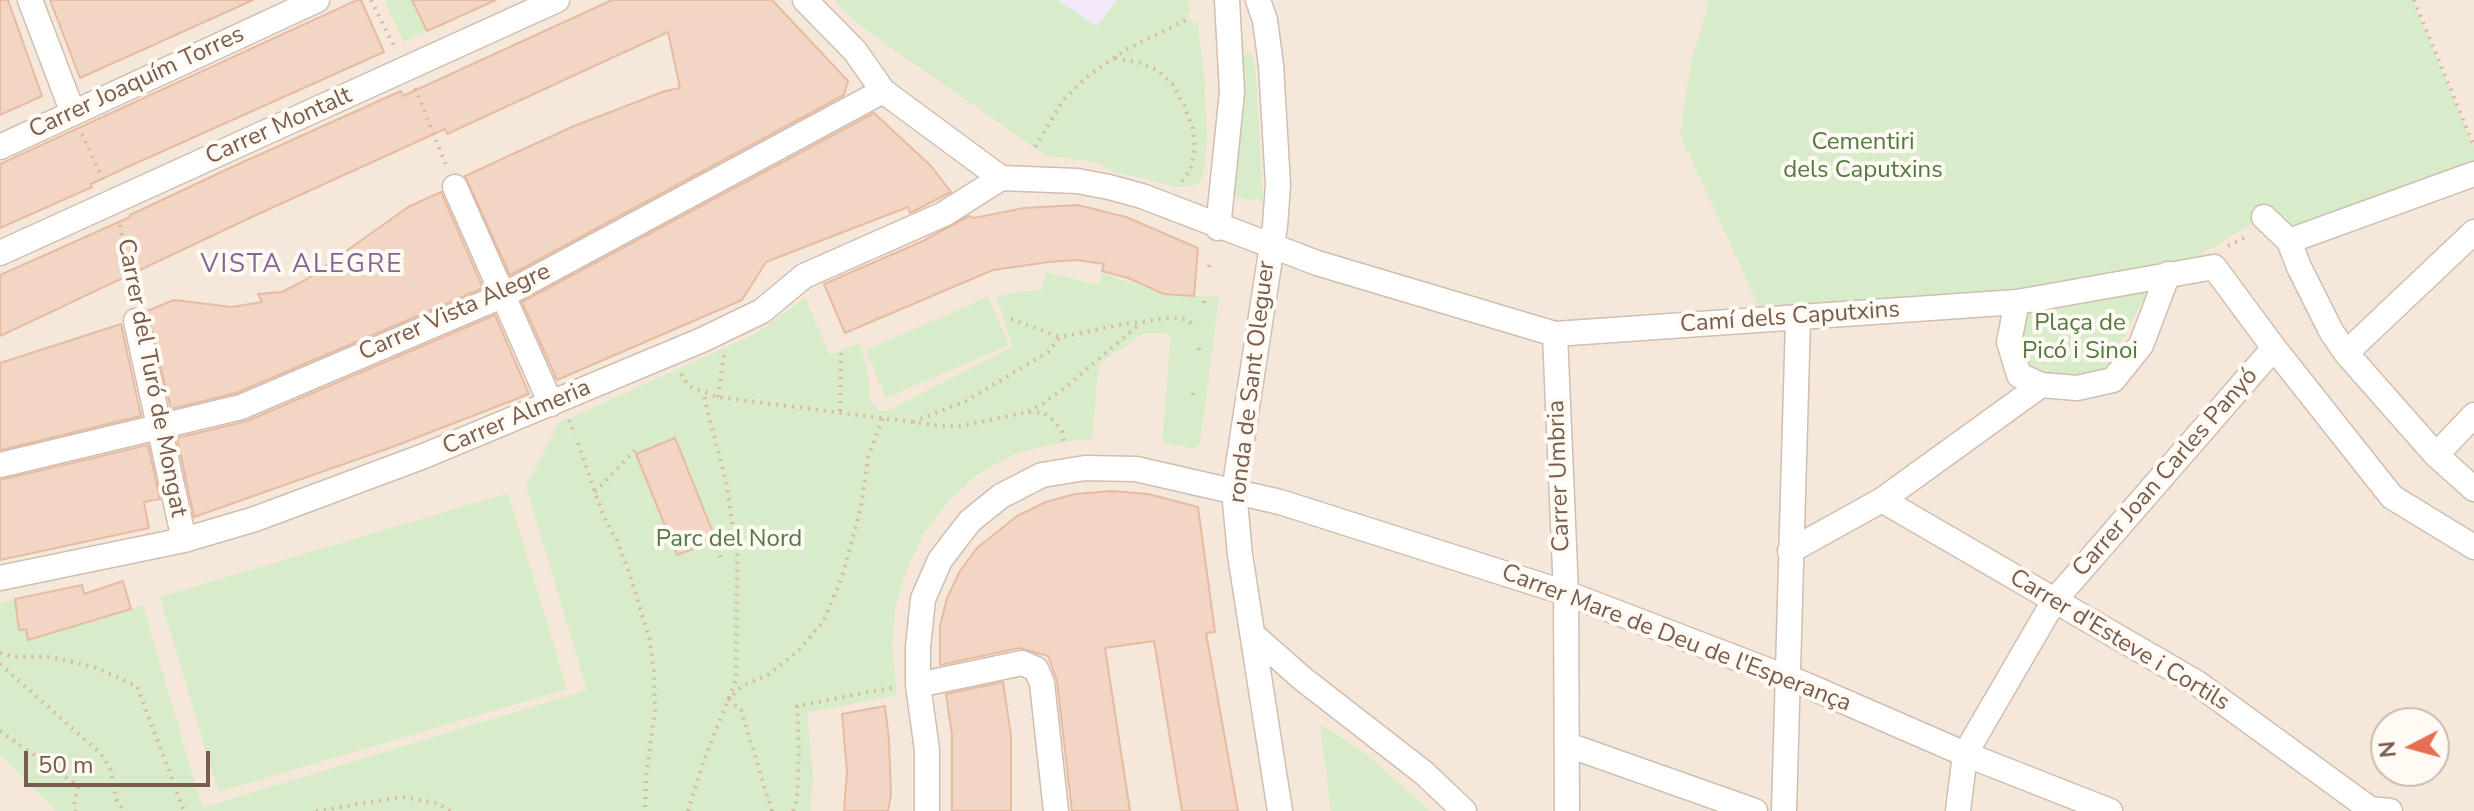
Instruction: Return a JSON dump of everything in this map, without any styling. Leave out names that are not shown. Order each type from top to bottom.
[{"type":"street","points":[[30,0],[73,113]]},
{"type":"street","name":"Carrer Joaquím Torres","points":[[0,147],[317,0]]},
{"type":"street","name":"Carrer Montalt","points":[[0,253],[557,0]]},
{"type":"street","points":[[805,0],[855,51],[883,91],[1001,178]]},
{"type":"street","points":[[1218,228],[1232,92],[1227,0]]},
{"type":"street","name":"ronda de Sant Oleguer","points":[[1258,0],[1265,20],[1271,65],[1278,185],[1234,491],[1240,555],[1280,811]]},
{"type":"street","name":"Carrer Vista Alegre","points":[[0,465],[241,407],[504,295],[883,91]]},
{"type":"street","points":[[2289,241],[2474,174]]},
{"type":"street","name":"Camí dels Caputxins","points":[[1001,178],[1077,181],[1142,196],[1218,228],[1317,263],[1555,334],[2017,302],[2214,267]]},
{"type":"street","name":"Carrer Almeria","points":[[0,578],[184,540],[255,519],[560,411],[762,311],[804,276],[944,214],[1001,178]]},
{"type":"street","points":[[455,187],[560,411]]},
{"type":"street","points":[[2264,217],[2289,241],[2331,331],[2346,353],[2436,455],[2474,489]]},
{"type":"street","points":[[2346,353],[2474,232]]},
{"type":"street","points":[[2214,267],[2392,497],[2474,547]]},
{"type":"street","points":[[2017,302],[2009,342],[2019,375],[2041,385],[2077,388],[2113,380],[2141,345],[2168,274]]},
{"type":"street","points":[[1784,811],[1798,319]]},
{"type":"street","name":"Carrer del Turó de Mongat","points":[[136,321],[184,540]]},
{"type":"street","name":"Carrer Umbria","points":[[1555,334],[1566,593],[1567,811]]},
{"type":"street","name":"Carrer Joan Carles Panyó","points":[[1958,811],[1965,754],[2054,601],[2274,348]]},
{"type":"street","points":[[1790,551],[1882,500],[2041,385]]},
{"type":"street","points":[[2436,455],[2474,415]]},
{"type":"street","name":"Carrer Mare de Deu de l'Esperança","points":[[927,811],[927,750],[907,686],[918,647],[923,599],[940,560],[970,521],[1001,496],[1042,475],[1085,468],[1136,469],[1234,491],[1295,507],[1566,593],[2110,811]]},
{"type":"street","name":"Carrer d'Esteve i Cortils","points":[[1882,500],[2197,683],[2376,810]]},
{"type":"street","points":[[1253,635],[1303,679],[1424,773],[1464,811]]},
{"type":"street","points":[[907,686],[1022,663],[1036,669],[1042,683],[1056,811]]},
{"type":"street","points":[[1568,745],[1751,810]]},
{"type":"path","points":[[371,0],[398,54]]},
{"type":"path","points":[[2414,0],[2474,146]]},
{"type":"path","points":[[1035,147],[1064,99],[1089,75],[1113,58],[1190,18]]},
{"type":"path","points":[[1113,58],[1157,70],[1173,85],[1184,105],[1193,129],[1195,147],[1191,169],[1186,180],[1177,187]]},
{"type":"path","points":[[411,80],[455,187]]},
{"type":"path","points":[[73,113],[106,186]]},
{"type":"path","name":"Carrer del Turó de Mongat","points":[[119,215],[136,321]]},
{"type":"path","points":[[2214,267],[2218,252],[2248,236],[2257,245]]},
{"type":"path","points":[[1209,267],[1210,260]]},
{"type":"path","points":[[1011,319],[1060,337],[1142,321],[1186,319],[1196,327]]},
{"type":"path","points":[[678,369],[689,386],[718,397],[801,409],[840,411],[863,418],[962,426],[1027,412],[1041,405],[1142,321]]},
{"type":"path","points":[[911,423],[966,401],[1048,352],[1060,337]]},
{"type":"path","points":[[1199,350],[1200,342]]},
{"type":"path","points":[[718,397],[725,347]]},
{"type":"path","points":[[840,411],[841,351]]},
{"type":"path","points":[[1193,395],[1194,387]]},
{"type":"path","points":[[688,811],[704,760],[736,680],[737,555],[726,481],[703,393]]},
{"type":"path","points":[[560,411],[575,435]]},
{"type":"path","points":[[1027,412],[1044,413],[1055,422],[1064,442]]},
{"type":"path","points":[[729,699],[741,687],[769,674],[799,650],[823,622],[842,577],[861,507],[868,457],[883,418]]},
{"type":"path","points":[[578,443],[603,515],[617,541],[642,609],[654,672],[655,710],[645,811]]},
{"type":"path","points":[[595,492],[636,449]]},
{"type":"path","points":[[713,541],[721,558]]},
{"type":"path","points":[[0,653],[13,657],[52,657],[94,667],[137,686],[181,810],[184,811]]},
{"type":"path","points":[[0,664],[100,753],[111,770],[116,799],[124,811]]},
{"type":"path","points":[[793,811],[797,799],[799,753],[797,706],[907,686]]},
{"type":"path","points":[[729,699],[741,710],[772,811]]},
{"type":"path","points":[[0,731],[78,786],[74,805],[76,811]]},
{"type":"path","points":[[316,811],[402,797],[437,803],[450,811]]},
{"type":"shaded area","points":[[0,0],[2474,0],[2474,811],[0,811]]},
{"type":"shaded area","points":[[1057,0],[1118,0],[1096,27]]},
{"type":"green space","points":[[384,0],[412,0],[427,31],[404,42]]},
{"type":"green space","points":[[834,0],[1057,0],[1096,26],[1118,0],[1187,0],[1191,10],[1187,13],[1193,24],[1197,21],[1204,74],[1207,139],[1203,177],[1196,185],[1177,187],[1111,171],[1100,163],[1045,155],[887,45],[851,18]]},
{"type":"green space","name":"Cementiri dels Caputxins","points":[[1709,0],[2413,0],[2474,148],[2474,174],[2289,241],[2263,217],[2168,274],[1765,320],[1680,134],[1691,63]]},
{"type":"green space","points":[[1248,53],[1253,56],[1256,74],[1263,202],[1235,197],[1232,192],[1242,57]]},
{"type":"green space","name":"Parc del Nord","points":[[1046,272],[1098,285],[1102,273],[1164,294],[1219,297],[1200,444],[1195,449],[1162,442],[1171,334],[1145,333],[1099,363],[1092,439],[1016,453],[977,475],[949,501],[925,531],[905,574],[895,607],[892,644],[897,695],[807,713],[813,772],[811,811],[56,811],[0,755],[0,603],[15,599],[19,630],[26,629],[28,640],[143,605],[202,808],[587,690],[526,486],[559,423],[755,334],[805,298],[830,355],[859,343],[867,367],[870,399],[878,411],[890,410],[1012,347],[997,296],[1042,289]]},
{"type":"green space","name":"Plaça de Picó i Sinoi","points":[[2149,289],[2105,372],[2089,377],[2031,370],[2020,347],[2029,309]]},
{"type":"green space","points":[[988,297],[1009,345],[886,398],[866,350]]},
{"type":"green space","points":[[508,493],[567,689],[218,792],[160,597]]},
{"type":"green space","points":[[1320,724],[1366,754],[1430,811],[1331,811]]},
{"type":"building","points":[[0,0],[8,0],[42,96],[0,115]]},
{"type":"building","points":[[50,0],[253,0],[80,78]]},
{"type":"building","points":[[361,0],[384,52],[0,228],[0,164]]},
{"type":"building","points":[[412,0],[496,0],[427,31]]},
{"type":"building","points":[[612,0],[772,0],[848,81],[844,95],[510,275],[465,176],[574,126],[680,88],[668,32],[447,134],[445,129],[256,215],[0,336],[0,275],[401,91],[403,96]]},
{"type":"building","points":[[874,113],[931,166],[951,192],[910,213],[908,207],[766,262],[742,300],[557,380],[522,302]]},
{"type":"building","points":[[441,192],[483,288],[236,393],[171,409],[147,311],[174,300],[232,307],[262,302],[258,294],[282,292],[307,279],[408,207]]},
{"type":"building","points":[[1078,205],[1126,217],[1198,248],[1194,296],[1164,294],[1128,278],[1102,271],[1104,264],[1077,260],[1049,262],[993,270],[845,333],[824,284],[923,241],[969,216],[974,218],[1024,208]]},
{"type":"building","points":[[495,315],[529,394],[395,446],[194,517],[177,438],[247,421]]},
{"type":"building","points":[[121,324],[141,416],[0,450],[0,363]]},
{"type":"building","points":[[675,438],[716,540],[677,555],[636,454]]},
{"type":"building","points":[[148,445],[160,499],[144,502],[149,528],[0,560],[0,480]]},
{"type":"building","points":[[1111,491],[1148,494],[1198,507],[1215,632],[1206,633],[1238,811],[1182,811],[1154,641],[1105,648],[1130,811],[1072,811],[1057,681],[1048,656],[1019,648],[940,665],[940,626],[947,598],[960,571],[977,548],[1017,516],[1046,502],[1075,494]]},
{"type":"building","points":[[123,581],[131,609],[28,640],[26,629],[19,630],[15,599],[82,585],[84,594]]},
{"type":"building","points":[[1003,682],[1011,736],[1011,811],[952,811],[952,735],[946,694]]},
{"type":"building","points":[[885,706],[891,795],[888,811],[844,811],[847,772],[842,714]]},
{"type":"district","name":"VISTA ALEGRE","points":[[302,266]]}]
